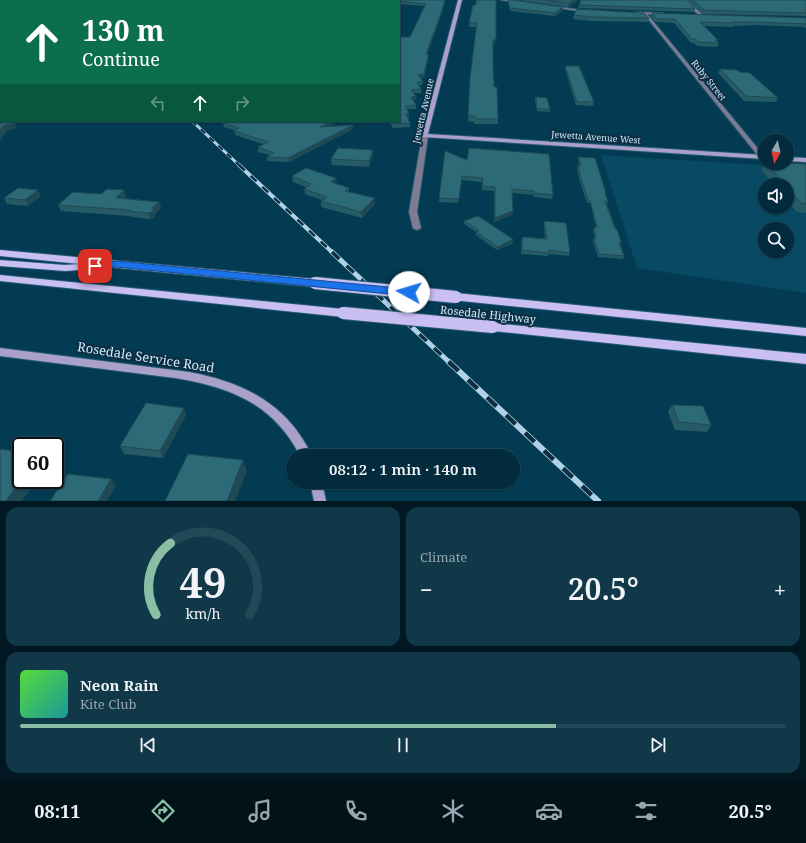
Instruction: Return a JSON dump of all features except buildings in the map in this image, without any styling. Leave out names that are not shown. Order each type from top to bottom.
[{"type":"main road","name":"Rosedale Highway","points":[[0,253],[806,332]]},
{"type":"main road","points":[[0,263],[65,268],[116,264]]},
{"type":"main road","name":"Rosedale Highway","points":[[0,278],[806,359]]},
{"type":"street","name":"Jewetta Avenue","points":[[417,228],[413,212],[425,136],[460,0]]},
{"type":"street","points":[[503,0],[589,12]]},
{"type":"street","points":[[684,0],[702,16]]},
{"type":"street","points":[[630,13],[666,14]]},
{"type":"street","name":"Ruby Street","points":[[645,14],[758,151]]},
{"type":"street","points":[[695,16],[709,16]]},
{"type":"street","name":"Jewetta Avenue West","points":[[425,136],[758,157]]},
{"type":"street","points":[[794,159],[806,160]]},
{"type":"street","name":"Rosedale Service Road","points":[[0,352],[188,376],[221,384],[243,392],[269,409],[289,429],[303,449]]},
{"type":"street","points":[[317,489],[320,501]]},
{"type":"shaded area","points":[[601,155],[758,165],[758,170],[794,170],[794,167],[806,168],[806,293],[637,268]]},
{"type":"railway","points":[[193,122],[240,166]]},
{"type":"railway","points":[[239,165],[333,253]]},
{"type":"railway","points":[[332,252],[450,363]]},
{"type":"railway","points":[[449,362],[598,501]]},
{"type":"route","points":[[95,266],[116,264],[409,292]]}]
